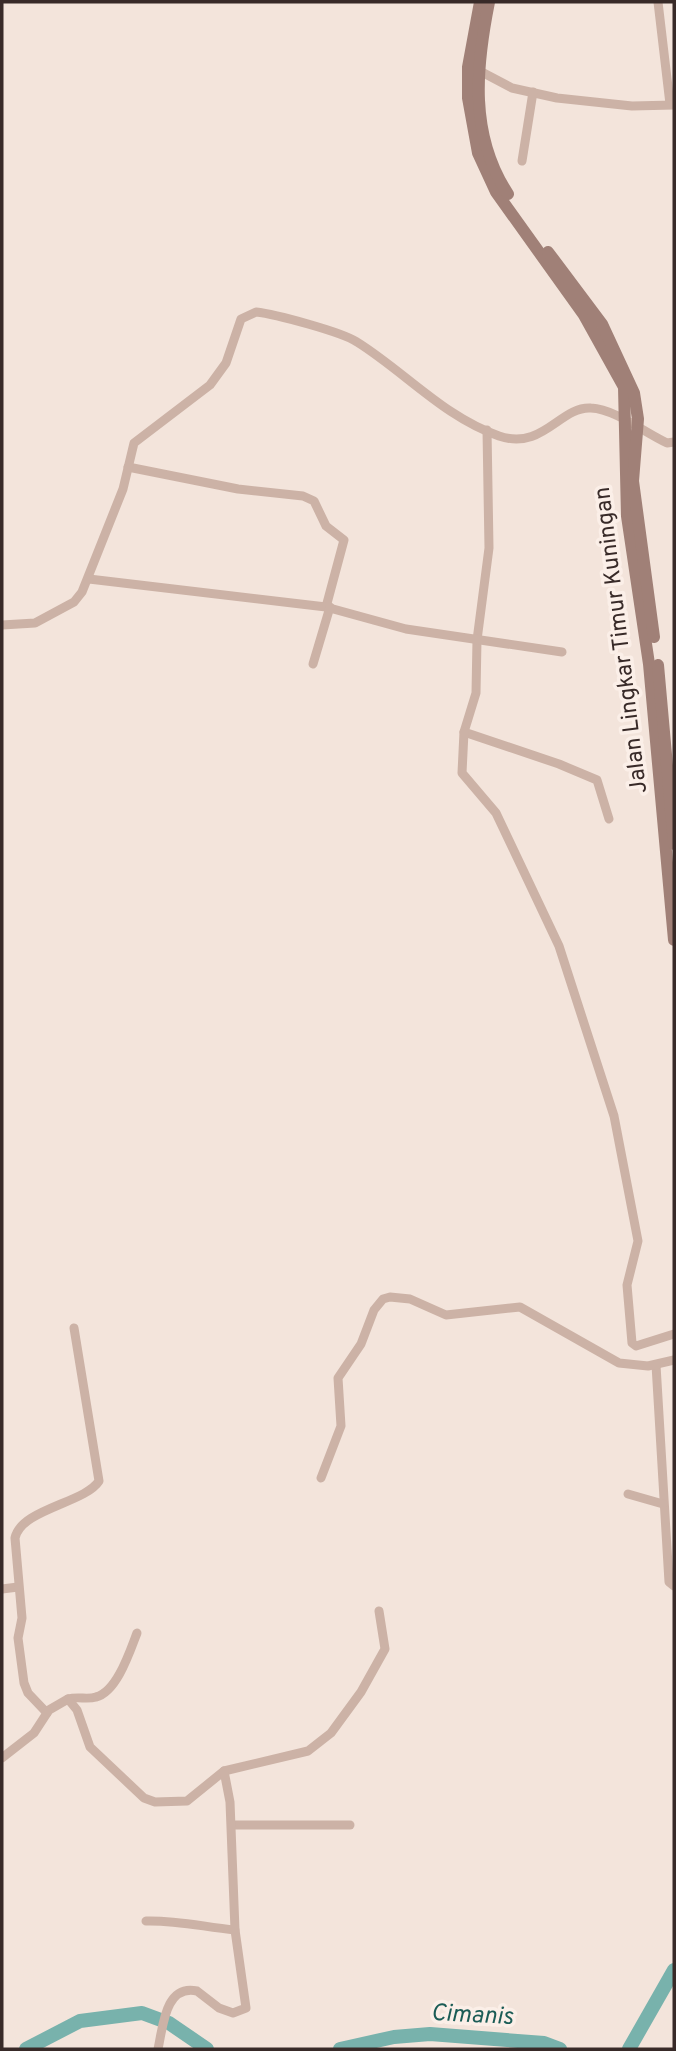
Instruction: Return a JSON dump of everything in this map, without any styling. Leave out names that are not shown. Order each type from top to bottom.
[{"type":"main road","name":"Jalan Lingkar Timur Kuningan","points":[[480,2],[473,69],[487,155],[502,185],[608,335],[634,393],[634,492],[665,730],[674,844]]},
{"type":"main road","name":"Jalan Lingkar Timur Kuningan","points":[[473,69],[489,2]]},
{"type":"main road","name":"Jalan Lingkar Timur Kuningan","points":[[632,425],[624,471],[627,516],[649,664],[674,940]]},
{"type":"street","points":[[473,69],[512,88],[533,92],[632,106],[672,105],[658,2]]},
{"type":"street","points":[[522,162],[533,92]]},
{"type":"street","points":[[2,625],[35,623],[74,603],[89,579],[134,443],[210,384],[226,363],[241,319],[256,312],[354,340],[426,396],[499,436],[522,440],[550,429],[575,411],[587,407],[600,409],[667,443],[674,442]]},
{"type":"street","points":[[487,430],[489,548],[477,639],[476,693],[464,732],[462,773],[496,813],[549,925],[570,975],[614,1116],[638,1241],[626,1284],[632,1343],[636,1346],[674,1334]]},
{"type":"street","points":[[128,467],[238,489],[303,496],[314,501],[326,526],[344,540],[313,664]]},
{"type":"street","points":[[89,579],[328,607],[406,629],[562,652]]},
{"type":"street","points":[[464,732],[559,764],[597,780],[601,785],[609,819]]},
{"type":"street","points":[[321,1478],[341,1426],[338,1378],[361,1344],[374,1310],[383,1299],[410,1299],[446,1315],[520,1307],[556,1325],[608,1359],[628,1366],[656,1365],[674,1360]]},
{"type":"street","points":[[47,1713],[26,1689],[18,1638],[22,1618],[15,1533],[51,1507],[94,1487],[99,1480],[74,1328]]},
{"type":"street","points":[[656,1365],[669,1582],[674,1586]]},
{"type":"street","points":[[628,1494],[663,1504]]},
{"type":"street","points":[[2,1589],[18,1587]]},
{"type":"street","points":[[68,1699],[77,1710],[90,1747],[149,1801],[187,1801],[225,1771],[308,1751],[331,1732],[361,1692],[385,1649],[379,1611]]},
{"type":"street","points":[[2,1758],[34,1733],[47,1713],[59,1702],[95,1698],[107,1690],[121,1673],[137,1633]]},
{"type":"street","points":[[158,2049],[174,1996],[191,1990],[233,2013],[246,2008],[234,1930],[232,1825],[225,1771]]},
{"type":"street","points":[[232,1825],[350,1825]]},
{"type":"street","points":[[146,1921],[174,1920],[191,1926],[234,1930]]},
{"type":"waterway","name":"Cimanis","points":[[629,2049],[674,1970]]},
{"type":"waterway","name":"Cimanis","points":[[26,2049],[80,2021],[142,2013],[169,2023],[207,2049]]},
{"type":"waterway","name":"Cimanis","points":[[340,2049],[394,2037],[430,2034],[544,2043],[560,2049]]}]
